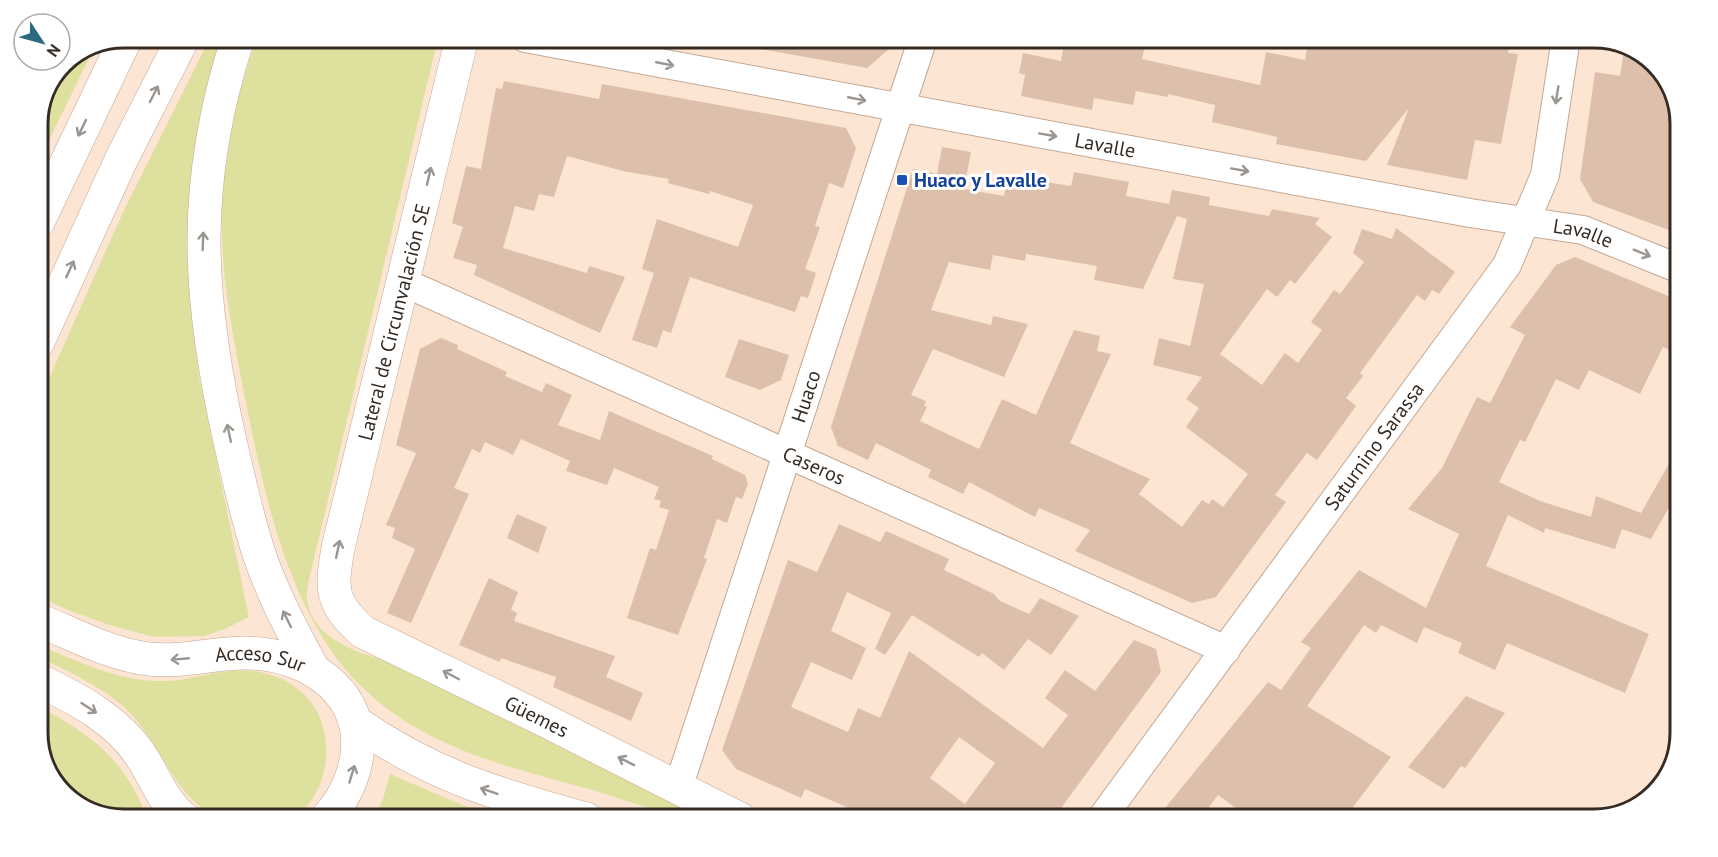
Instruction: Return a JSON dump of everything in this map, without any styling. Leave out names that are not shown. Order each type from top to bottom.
[{"type":"main road","points":[[48,201],[121,48]]},
{"type":"main road","points":[[48,320],[121,160],[178,48]]},
{"type":"main road","points":[[235,48],[218,104],[208,164],[202,263],[206,313],[211,349],[253,535],[282,609],[314,670]]},
{"type":"main road","name":"Lateral de Circunvalación SE","points":[[340,605],[333,592],[338,548],[460,48]]},
{"type":"main road","name":"Güemes","points":[[340,605],[349,619],[363,632],[540,717],[720,809]]},
{"type":"main road","name":"Acceso Sur","points":[[48,624],[99,646],[147,659],[168,660],[249,653],[287,659],[314,670],[340,691],[355,722],[358,738],[353,775],[344,796],[334,809]]},
{"type":"main road","points":[[48,685],[74,698],[115,727],[142,758],[164,798],[174,809]]},
{"type":"main road","points":[[355,722],[409,758],[445,775],[502,796],[549,809]]},
{"type":"street","name":"Lavalle","points":[[579,48],[1583,230],[1670,265]]},
{"type":"street","name":"Huaco","points":[[678,788],[920,48]]},
{"type":"street","name":"Saturnino Sarassa","points":[[1108,809],[1508,265],[1545,175],[1564,48]]},
{"type":"street","name":"Caseros","points":[[403,282],[1226,650]]},
{"type":"green space","points":[[205,48],[221,48],[191,300],[199,376],[249,617],[204,636],[154,637],[109,625],[48,601],[48,381],[124,210]]},
{"type":"green space","points":[[254,48],[436,48],[309,580],[307,600],[317,624],[338,642],[350,648],[388,661],[688,809],[652,809],[522,771],[464,751],[436,738],[409,724],[361,686],[336,657],[314,623],[282,549],[270,510],[244,393],[224,276],[223,183],[229,140]]},
{"type":"green space","points":[[90,57],[48,142],[49,109],[54,95],[68,72],[72,72],[72,68]]},
{"type":"green space","points":[[48,649],[112,674],[143,680],[177,680],[230,671],[265,673],[280,678],[307,697],[323,725],[326,754],[318,790],[304,809],[204,809],[177,781],[141,725],[130,713],[98,688],[48,661]]},
{"type":"green space","points":[[48,712],[76,728],[105,751],[128,780],[143,809],[109,808],[90,801],[74,790],[56,767],[49,748]]},
{"type":"green space","points":[[390,774],[476,809],[378,809]]},
{"type":"building","points":[[760,48],[890,48],[867,68]]},
{"type":"building","points":[[1063,48],[1145,48],[1142,59],[1260,85],[1266,52],[1305,60],[1307,48],[1509,48],[1508,53],[1518,54],[1501,144],[1475,140],[1467,180],[1387,165],[1409,108],[1366,161],[1276,144],[1277,137],[1212,122],[1215,105],[1168,94],[1168,97],[1136,91],[1133,105],[1094,98],[1092,110],[1021,96],[1025,75],[1019,73],[1023,53],[1061,61]]},
{"type":"building","points":[[1623,54],[1636,61],[1651,74],[1662,90],[1669,109],[1670,231],[1593,202],[1580,179],[1595,72],[1620,76]]},
{"type":"building","points":[[504,81],[599,99],[602,84],[846,128],[856,148],[843,188],[829,183],[815,226],[820,227],[805,269],[816,273],[808,298],[801,296],[795,312],[690,277],[671,333],[663,330],[657,348],[632,340],[654,273],[642,269],[657,219],[738,247],[753,205],[710,191],[709,194],[668,183],[669,179],[623,171],[567,156],[554,197],[539,194],[534,211],[515,206],[503,248],[587,273],[589,266],[625,277],[600,333],[474,275],[477,265],[453,258],[463,227],[452,223],[466,166],[481,169],[496,88],[502,89]]},
{"type":"building","points":[[942,147],[971,152],[964,189],[1004,196],[1008,176],[1071,186],[1074,172],[1129,182],[1126,196],[1169,204],[1172,190],[1210,197],[1209,205],[1269,216],[1272,209],[1320,218],[1315,224],[1332,237],[1295,284],[1290,280],[1277,297],[1267,289],[1220,354],[1262,385],[1285,353],[1298,363],[1322,330],[1311,322],[1334,290],[1340,294],[1364,262],[1353,253],[1362,229],[1392,239],[1396,228],[1455,272],[1439,294],[1432,290],[1425,301],[1417,295],[1360,373],[1363,376],[1346,398],[1356,406],[1317,460],[1307,453],[1275,495],[1286,502],[1216,597],[1192,603],[1075,551],[1090,530],[1039,508],[1035,517],[969,482],[963,494],[928,477],[931,470],[876,443],[868,460],[838,446],[831,427],[913,169],[937,174]],"holes":[[[1177,216],[1187,219],[1173,279],[1204,284],[1190,346],[1159,338],[1153,365],[1202,377],[1186,399],[1199,408],[1186,427],[1248,474],[1223,507],[1212,499],[1209,504],[1202,500],[1182,527],[1139,494],[1150,479],[1070,443],[1111,354],[1097,351],[1100,336],[1074,330],[1036,415],[1002,399],[979,449],[920,421],[927,407],[924,406],[926,401],[911,395],[933,349],[1004,377],[1028,324],[993,316],[991,325],[931,310],[949,262],[990,270],[993,255],[1025,261],[1026,254],[1097,266],[1094,280],[1143,289]]]},
{"type":"building","points":[[1575,257],[1670,297],[1670,351],[1663,347],[1640,394],[1589,370],[1579,390],[1556,379],[1525,442],[1520,440],[1499,482],[1540,501],[1591,517],[1596,496],[1641,513],[1670,462],[1670,506],[1651,539],[1622,529],[1615,549],[1545,528],[1544,533],[1508,515],[1486,566],[1649,634],[1625,693],[1507,643],[1495,670],[1458,653],[1462,643],[1424,627],[1417,643],[1381,625],[1376,633],[1364,625],[1307,706],[1391,757],[1352,809],[1237,809],[1218,795],[1208,809],[1164,809],[1268,682],[1281,690],[1311,648],[1301,642],[1359,570],[1426,608],[1459,534],[1408,509],[1442,468],[1477,397],[1490,403],[1525,335],[1510,327],[1556,265]]},
{"type":"building","points":[[441,338],[458,345],[457,349],[507,372],[505,376],[542,392],[546,383],[572,395],[558,425],[600,440],[609,411],[713,456],[712,459],[745,475],[748,484],[742,499],[736,497],[727,523],[717,519],[704,558],[707,559],[678,635],[627,618],[650,548],[656,550],[669,510],[659,507],[661,501],[654,499],[659,487],[614,468],[607,485],[566,471],[570,461],[521,439],[513,455],[485,442],[480,453],[472,449],[454,488],[469,494],[411,623],[387,613],[415,549],[392,538],[395,528],[386,525],[416,453],[396,445],[420,349]]},
{"type":"building","points":[[739,339],[789,355],[781,380],[760,390],[725,377]]},
{"type":"building","points":[[517,514],[547,527],[538,553],[507,538]]},
{"type":"building","points":[[839,524],[880,542],[886,531],[949,559],[944,570],[1029,614],[1040,598],[1079,616],[1051,655],[1028,639],[1004,670],[982,653],[979,657],[912,615],[885,655],[875,649],[891,613],[847,592],[831,631],[866,648],[852,680],[811,662],[791,707],[848,732],[858,708],[880,718],[909,651],[1043,748],[1068,715],[1045,698],[1065,670],[1095,691],[1134,640],[1156,649],[1161,672],[1060,809],[851,809],[805,789],[801,798],[736,769],[722,750],[788,560],[817,572]],"holes":[[[959,737],[995,763],[965,804],[930,778]]]},
{"type":"building","points":[[489,578],[518,592],[511,610],[517,613],[514,621],[615,656],[606,677],[643,693],[631,721],[553,687],[556,677],[501,658],[500,662],[459,645]]},
{"type":"building","points":[[1466,696],[1505,713],[1465,768],[1461,766],[1444,789],[1408,767]]},
{"type":"place","name":"Huaco y Lavalle","points":[[902,180]]}]
